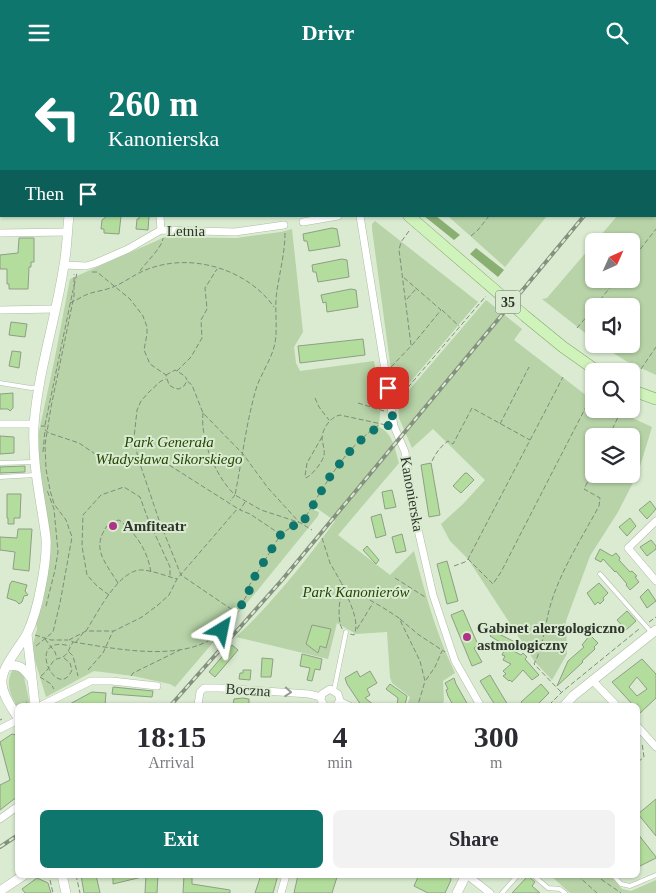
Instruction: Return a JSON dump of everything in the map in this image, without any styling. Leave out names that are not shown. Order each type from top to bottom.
[{"type":"main road","name":"35","points":[[401,217],[453,256],[563,347],[586,363]]},
{"type":"main road","name":"35","points":[[411,217],[453,256]]},
{"type":"main road","points":[[640,393],[656,399]]},
{"type":"street","points":[[69,217],[68,232],[72,265],[56,309],[42,368],[34,462],[46,539],[46,556],[41,587],[30,635],[36,677],[37,703],[91,681],[157,685]]},
{"type":"street","points":[[160,217],[161,230]]},
{"type":"street","points":[[303,222],[332,217]]},
{"type":"street","name":"Kanonierska","points":[[360,217],[391,411],[394,426],[405,453],[413,508],[433,595],[455,661],[479,703]]},
{"type":"street","name":"Letnia","points":[[72,265],[86,266],[113,256],[161,230],[235,231],[284,225]]},
{"type":"street","points":[[0,233],[68,232]]},
{"type":"street","points":[[0,310],[56,309]]},
{"type":"street","points":[[0,424],[37,427]]},
{"type":"street","points":[[656,521],[628,547],[656,581]]},
{"type":"street","points":[[567,703],[654,631]]},
{"type":"street","points":[[15,713],[1,683],[2,673],[30,635]]},
{"type":"street","points":[[7,666],[21,666],[36,677]]},
{"type":"street","points":[[593,681],[614,703]]},
{"type":"street","name":"Boczna","points":[[198,703],[200,692],[204,688],[309,694],[321,697]]},
{"type":"street","points":[[323,703],[321,697],[324,691],[334,690],[338,694],[338,703]]},
{"type":"street","points":[[0,729],[15,721]]},
{"type":"street","points":[[640,729],[656,747]]},
{"type":"street","points":[[0,819],[15,808]]},
{"type":"street","points":[[0,891],[20,878]]},
{"type":"street","points":[[281,893],[285,878]]},
{"type":"street","points":[[457,893],[464,878]]},
{"type":"street","points":[[470,878],[490,893]]},
{"type":"street","points":[[63,879],[66,893]]},
{"type":"lane","points":[[0,383],[31,388],[39,387]]},
{"type":"lane","points":[[0,463],[34,462]]},
{"type":"lane","points":[[0,477],[35,475]]},
{"type":"lane","points":[[600,574],[645,625],[654,631]]},
{"type":"lane","points":[[334,690],[346,633]]},
{"type":"lane","points":[[616,878],[621,884],[630,886],[656,875]]},
{"type":"lane","points":[[502,893],[515,878]]},
{"type":"lane","points":[[536,878],[548,888],[560,889],[565,893]]},
{"type":"path","points":[[471,237],[488,217]]},
{"type":"path","points":[[230,502],[235,495],[247,426],[256,390],[275,344],[275,308],[282,264],[284,225]]},
{"type":"path","points":[[640,249],[656,229]]},
{"type":"path","points":[[140,273],[150,257],[162,244],[161,230]]},
{"type":"path","points":[[409,231],[401,242],[399,250],[411,346]]},
{"type":"path","points":[[275,308],[260,291],[234,273],[196,263],[172,263],[151,268],[115,287],[88,293],[72,302],[45,430],[79,443],[101,458],[116,462],[138,458],[158,458],[281,534]]},
{"type":"path","points":[[32,649],[53,632],[72,537],[66,520],[54,504],[46,469],[45,445],[72,302],[74,287],[72,265]]},
{"type":"path","points":[[166,375],[174,370],[177,371],[191,357],[202,338],[201,320],[207,309],[205,288],[217,269]]},
{"type":"path","points":[[87,272],[97,272],[136,305],[147,327],[144,350],[150,363],[166,375]]},
{"type":"path","points":[[402,276],[460,327]]},
{"type":"path","points":[[406,301],[416,288]]},
{"type":"path","points":[[601,298],[610,288]]},
{"type":"path","points":[[358,403],[391,411],[487,295]]},
{"type":"path","points":[[384,369],[391,367],[441,310]]},
{"type":"path","points":[[577,328],[585,318]]},
{"type":"path","points":[[641,369],[656,347]]},
{"type":"path","points":[[500,423],[529,367]]},
{"type":"path","points":[[177,371],[192,385],[203,413],[210,456],[228,489],[235,495],[261,509],[299,522]]},
{"type":"path","points":[[166,375],[166,379],[174,389],[184,386],[187,381]]},
{"type":"path","points":[[454,566],[468,559],[563,377]]},
{"type":"path","points":[[166,379],[149,392],[141,401],[137,410],[134,437],[138,458],[159,520],[181,575],[234,611]]},
{"type":"path","points":[[315,398],[329,421]]},
{"type":"path","points":[[432,461],[438,449],[446,442],[448,441],[453,444],[472,408],[530,441]]},
{"type":"path","points":[[468,559],[493,584],[502,572],[585,409]]},
{"type":"path","points":[[203,413],[243,454],[268,488],[299,522],[312,530]]},
{"type":"path","points":[[322,437],[324,454],[316,469],[306,478],[307,463],[329,421],[334,416],[340,415],[380,425],[394,426]]},
{"type":"path","points":[[302,524],[332,473],[356,444],[380,425]]},
{"type":"path","points":[[37,427],[45,426]]},
{"type":"path","points":[[561,692],[534,664],[541,651],[546,620],[564,569],[599,506],[600,498],[584,489],[587,483]]},
{"type":"path","points":[[109,595],[87,575],[82,546],[83,515],[101,495],[124,487],[140,497],[170,567],[170,577]]},
{"type":"path","points":[[240,510],[246,501]]},
{"type":"path","points":[[69,640],[85,632],[114,631],[142,617],[158,605],[169,595],[177,579],[238,508]]},
{"type":"path","points":[[118,583],[102,555],[99,543],[101,533],[110,522],[120,520],[132,530],[150,564],[151,573]]},
{"type":"path","points":[[30,635],[44,639],[69,640],[76,643],[106,647],[161,651],[183,649],[201,644],[213,638],[222,630],[234,611],[241,606],[250,589],[249,586],[281,534],[299,522]]},
{"type":"path","points":[[322,538],[330,563],[342,584],[352,609],[357,629]]},
{"type":"path","points":[[76,643],[118,583],[132,573],[141,570],[177,579]]},
{"type":"path","points":[[395,578],[423,595],[429,601]]},
{"type":"path","points":[[342,584],[399,618],[455,661]]},
{"type":"path","points":[[341,627],[339,619],[342,584]]},
{"type":"path","points":[[346,633],[354,635],[373,602]]},
{"type":"path","points":[[551,703],[561,692],[656,617]]},
{"type":"path","points":[[399,618],[420,661],[426,681]]},
{"type":"path","points":[[88,670],[106,647],[114,631]]},
{"type":"path","points":[[44,639],[52,647],[57,659]]},
{"type":"path","points":[[36,677],[49,670],[52,663],[63,657],[73,642]]},
{"type":"path","points":[[71,646],[59,644],[52,647],[46,657],[49,670],[59,679],[64,679],[70,673],[72,666]]},
{"type":"path","points":[[127,682],[134,673],[183,649]]},
{"type":"path","points":[[419,703],[426,681],[435,667],[442,650]]},
{"type":"path","points":[[63,657],[78,676],[73,656],[68,651]]},
{"type":"path","points":[[36,677],[51,684],[54,689]]},
{"type":"path","points":[[640,761],[644,757],[641,739]]},
{"type":"path","points":[[52,893],[53,878]]},
{"type":"path","points":[[77,878],[80,893]]},
{"type":"path","points":[[580,878],[597,893]]},
{"type":"path","points":[[599,878],[621,893]]},
{"type":"green space","points":[[425,217],[437,217],[460,235],[454,240]]},
{"type":"green space","points":[[449,217],[546,217],[505,267]]},
{"type":"green space","points":[[616,217],[656,217],[656,375],[640,368],[640,363],[630,363],[613,353],[640,353],[640,298],[585,298],[585,333],[542,299],[547,298],[585,254],[585,288],[640,288],[640,233],[603,233]]},
{"type":"green space","points":[[375,221],[478,302],[395,400],[372,229],[372,224]]},
{"type":"green space","name":"Park Generała Władysława Sikorskiego","points":[[292,229],[303,332],[294,347],[296,363],[300,371],[374,361],[381,401],[379,427],[387,433],[395,447],[399,463],[338,535],[390,575],[414,551],[437,628],[455,673],[443,681],[443,703],[408,703],[410,697],[392,683],[387,632],[356,634],[337,623],[328,659],[236,637],[288,581],[335,521],[315,507],[314,510],[319,512],[318,516],[175,687],[170,684],[133,676],[94,671],[46,697],[33,654],[33,644],[37,629],[36,622],[43,603],[47,577],[38,436],[70,279],[165,237],[236,238]]},
{"type":"green space","points":[[476,248],[504,270],[498,277],[470,254]]},
{"type":"green space","points":[[486,300],[522,329],[514,340],[585,394],[585,418],[632,418],[652,427],[640,466],[640,428],[585,428],[585,483],[633,483],[618,512],[590,556],[566,621],[567,654],[552,680],[535,662],[468,559],[450,541],[441,524],[485,480],[433,429],[412,448],[399,418],[398,403]]},
{"type":"green space","points":[[16,669],[22,673],[30,703],[15,703],[9,685],[12,671]]},
{"type":"green space","points":[[553,878],[613,878],[622,889],[631,891],[656,880],[656,893],[570,893]]},
{"type":"building","points":[[106,217],[121,217],[119,234],[104,233],[104,229],[101,229],[102,220]]},
{"type":"building","points":[[139,217],[149,217],[148,230],[136,229],[137,219]]},
{"type":"building","points":[[332,228],[337,229],[340,246],[309,251],[303,234]]},
{"type":"building","points":[[19,238],[34,238],[34,262],[31,262],[31,267],[29,267],[28,289],[9,289],[7,269],[0,269],[0,255],[18,253]]},
{"type":"building","points":[[342,259],[347,260],[349,277],[318,282],[312,265]]},
{"type":"building","points":[[351,289],[356,290],[358,307],[327,312],[326,302],[323,303],[321,295]]},
{"type":"building","points":[[11,322],[27,324],[25,337],[9,335]]},
{"type":"building","points":[[363,339],[365,355],[300,363],[298,346]]},
{"type":"building","points":[[12,351],[21,352],[19,368],[9,366]]},
{"type":"building","points":[[13,393],[13,408],[10,411],[8,409],[0,409],[0,394]]},
{"type":"building","points":[[0,436],[14,437],[14,453],[0,454]]},
{"type":"building","points":[[431,463],[440,515],[429,517],[421,465]]},
{"type":"building","points":[[25,466],[25,472],[0,473],[0,467]]},
{"type":"building","points":[[465,473],[474,480],[461,493],[453,486]]},
{"type":"building","points":[[392,490],[396,507],[385,509],[382,492]]},
{"type":"building","points":[[7,494],[21,494],[20,518],[14,518],[14,524],[8,524]]},
{"type":"building","points":[[650,501],[656,509],[647,519],[639,510]]},
{"type":"building","points":[[381,514],[386,535],[376,538],[371,517]]},
{"type":"building","points":[[630,518],[636,526],[627,536],[619,527]]},
{"type":"building","points":[[18,529],[32,529],[29,571],[13,569],[15,552],[0,550],[0,537],[17,538]]},
{"type":"building","points":[[402,534],[406,551],[396,553],[392,537]]},
{"type":"building","points":[[651,540],[656,549],[647,556],[640,547]]},
{"type":"building","points":[[367,546],[379,560],[376,564],[363,550]]},
{"type":"building","points":[[600,549],[612,556],[616,553],[620,558],[619,560],[630,572],[632,571],[637,576],[635,577],[639,582],[630,590],[616,571],[603,559],[601,562],[595,559]]},
{"type":"building","points":[[447,561],[458,601],[447,604],[437,564]]},
{"type":"building","points":[[12,581],[27,585],[25,591],[28,595],[24,596],[19,604],[7,598]]},
{"type":"building","points":[[599,583],[608,593],[600,604],[598,602],[595,605],[587,593]]},
{"type":"building","points":[[648,589],[656,601],[647,608],[640,597]]},
{"type":"building","points":[[463,610],[478,645],[474,648],[482,662],[472,666],[451,615]]},
{"type":"building","points":[[627,611],[636,621],[626,630],[617,620]]},
{"type":"building","points":[[312,625],[331,629],[326,648],[320,646],[318,653],[306,644]]},
{"type":"building","points":[[493,631],[513,641],[510,648],[490,636]]},
{"type":"building","points":[[590,635],[598,643],[594,647],[595,649],[557,686],[568,661],[584,647],[582,645]]},
{"type":"building","points":[[232,645],[238,650],[215,677],[209,672]]},
{"type":"building","points":[[506,647],[521,655],[523,653],[527,657],[525,659],[539,675],[532,680],[523,670],[512,682],[503,676],[506,674],[503,671],[511,664],[503,660],[505,656],[502,655]]},
{"type":"building","points":[[302,654],[322,659],[320,670],[315,669],[312,681],[307,680],[310,668],[300,666]]},
{"type":"building","points":[[262,658],[273,659],[271,677],[261,677]]},
{"type":"building","points":[[642,659],[656,674],[656,698],[640,713],[640,703],[631,703],[612,682]],"holes":[[[637,677],[647,689],[637,696],[629,687]]]},
{"type":"building","points":[[243,670],[251,670],[250,680],[239,679],[240,673],[243,673]]},
{"type":"building","points":[[357,671],[360,677],[370,671],[377,683],[367,689],[370,695],[365,698],[371,703],[360,703],[345,678]]},
{"type":"building","points":[[490,675],[507,703],[494,703],[480,681]]},
{"type":"building","points":[[454,678],[467,703],[452,703],[445,683]]},
{"type":"building","points":[[390,684],[407,696],[405,703],[397,703],[398,698],[386,689]]},
{"type":"building","points":[[541,684],[549,693],[539,703],[521,702]]},
{"type":"building","points":[[113,687],[153,691],[152,697],[112,694]]},
{"type":"building","points":[[92,692],[106,693],[105,703],[72,703]]},
{"type":"building","points":[[234,699],[249,699],[249,703],[233,703]]},
{"type":"building","points":[[12,734],[15,735],[15,798],[0,810],[0,785],[10,780],[0,742]]},
{"type":"building","points":[[656,799],[656,836],[640,816],[640,812]]},
{"type":"building","points":[[640,837],[656,857],[640,866]]},
{"type":"building","points":[[37,878],[48,883],[51,893],[25,893],[22,889]]},
{"type":"building","points":[[82,878],[97,878],[100,893],[84,893]]},
{"type":"building","points":[[113,878],[138,878],[113,884]]},
{"type":"building","points":[[146,878],[158,878],[157,893],[145,893]]},
{"type":"building","points":[[184,878],[192,878],[192,884],[230,890],[230,893],[183,893]]},
{"type":"building","points":[[260,878],[277,878],[273,893],[255,893]]},
{"type":"building","points":[[297,878],[337,878],[332,893],[294,893]]},
{"type":"building","points":[[418,878],[450,878],[451,880],[445,893],[428,893],[414,886]]},
{"type":"building","points":[[526,878],[530,878],[535,882],[532,886],[540,893],[512,893]]},
{"type":"railway","points":[[173,703],[282,580],[583,217]]},
{"type":"railway","points":[[0,847],[15,837]]},
{"type":"place","name":"Amfiteatr","points":[[113,526]]},
{"type":"place","name":"Gabinet alergologiczno astmologiczny","points":[[467,637]]},
{"type":"route","points":[[222,630],[224,624],[234,611],[241,606],[250,589],[249,586],[281,534],[299,522],[302,524],[332,473],[356,444],[380,425],[394,426],[388,388]]},
{"type":"park label","name":"Park Kanonierów","points":[[356,592]]}]
